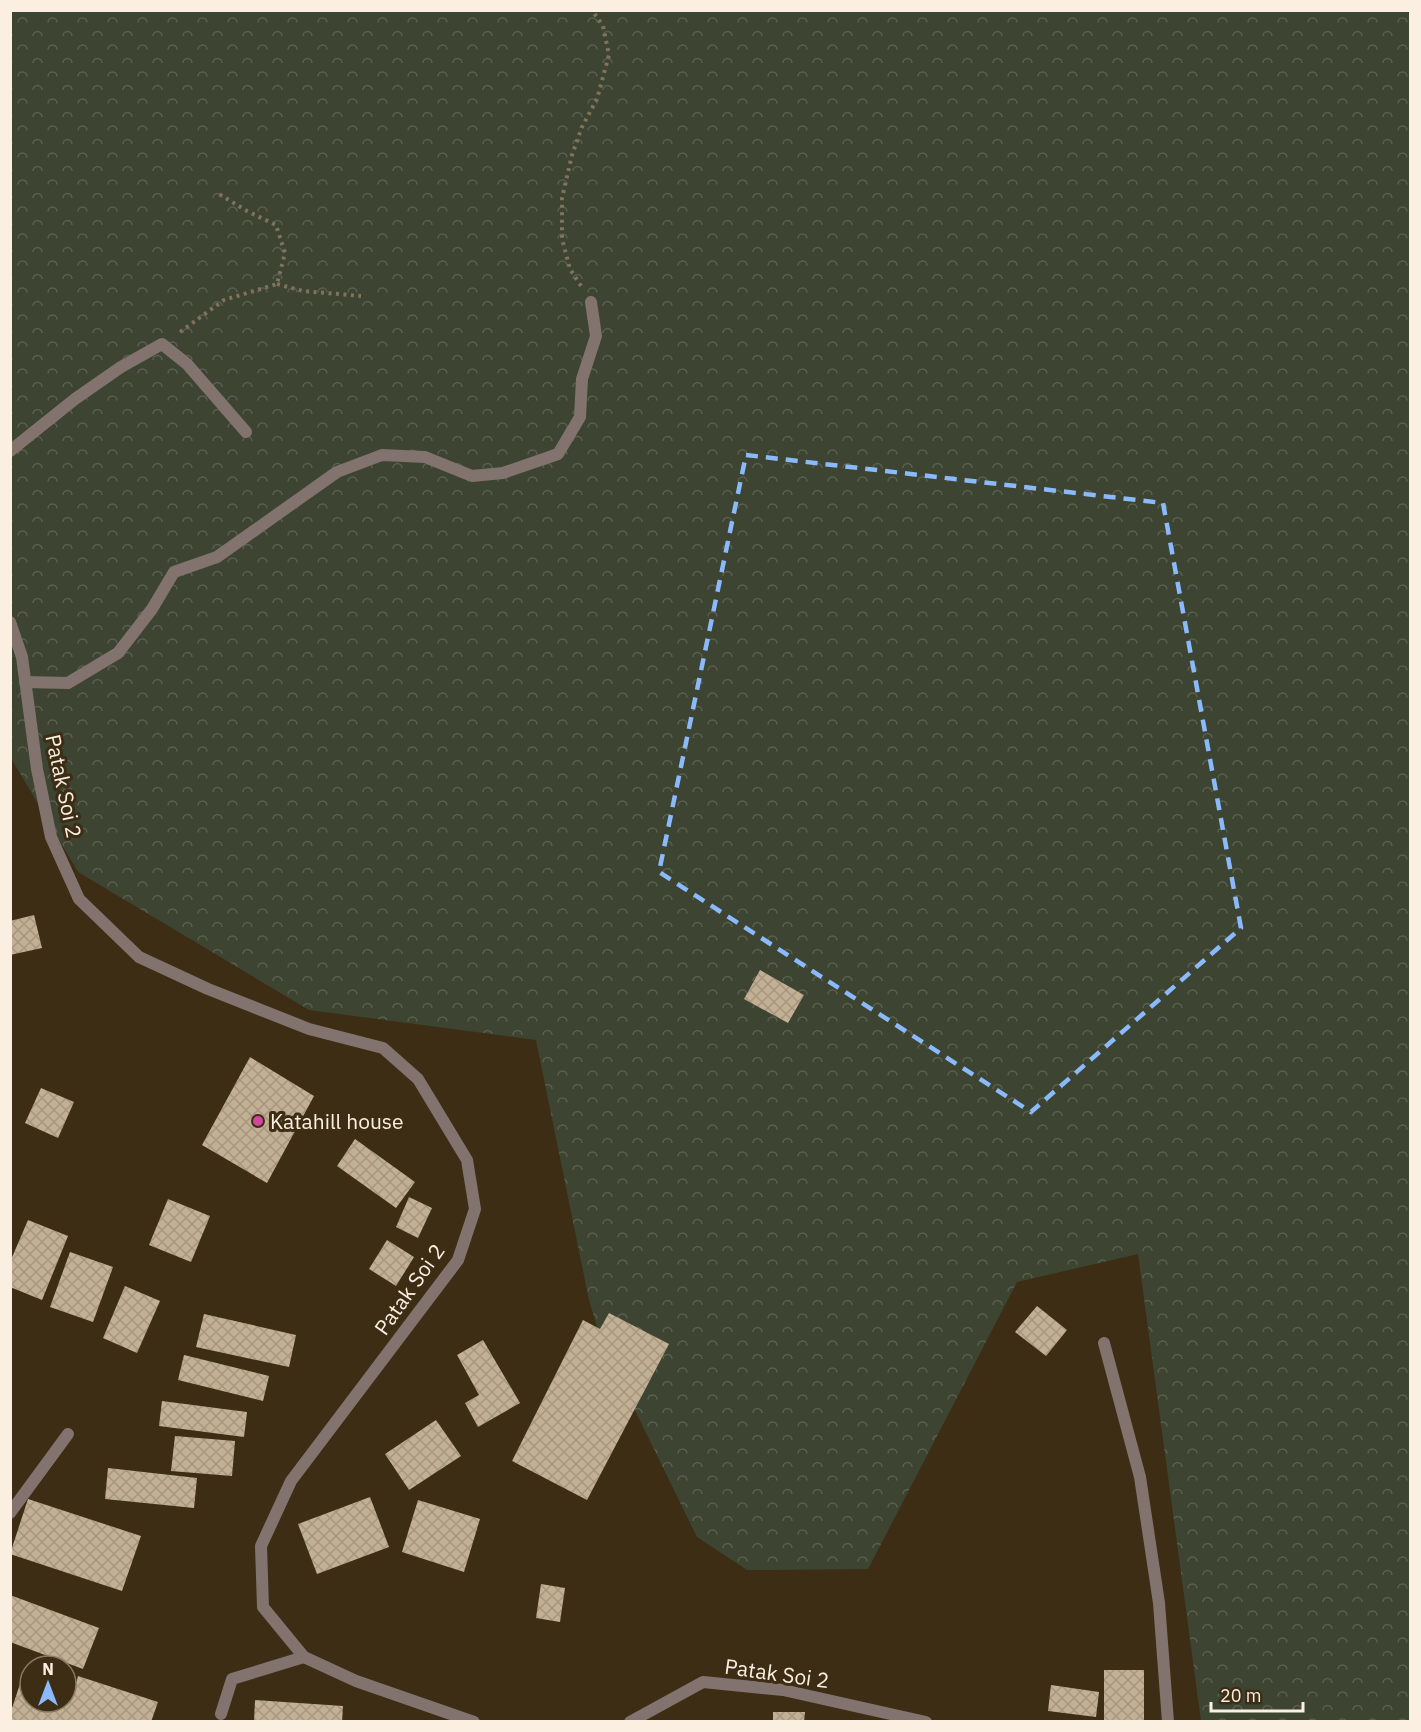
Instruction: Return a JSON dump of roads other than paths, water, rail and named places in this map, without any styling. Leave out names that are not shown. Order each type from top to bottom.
[{"type":"street","points":[[25,682],[69,683],[118,653],[152,609],[174,572],[217,557],[337,472],[382,455],[425,457],[472,476],[503,473],[558,454],[580,417],[582,379],[596,336],[591,302]]},
{"type":"street","points":[[10,451],[75,399],[121,367],[162,344],[188,364],[246,432]]},
{"type":"street","name":"Patak Soi 2","points":[[10,622],[22,657],[37,769],[51,837],[79,899],[139,957],[208,989],[309,1029],[383,1048],[418,1079],[467,1160],[475,1209],[458,1260],[291,1481],[261,1546],[263,1606],[304,1657],[356,1681],[474,1722]]},
{"type":"street","points":[[1104,1343],[1140,1477],[1159,1603],[1168,1722]]},
{"type":"street","points":[[10,1513],[69,1434]]},
{"type":"street","points":[[221,1714],[232,1679],[304,1657]]},
{"type":"street","name":"Patak Soi 2","points":[[630,1722],[703,1682],[783,1690],[926,1722]]},
{"type":"place","name":"Katahill house","points":[[258,1121]]}]
